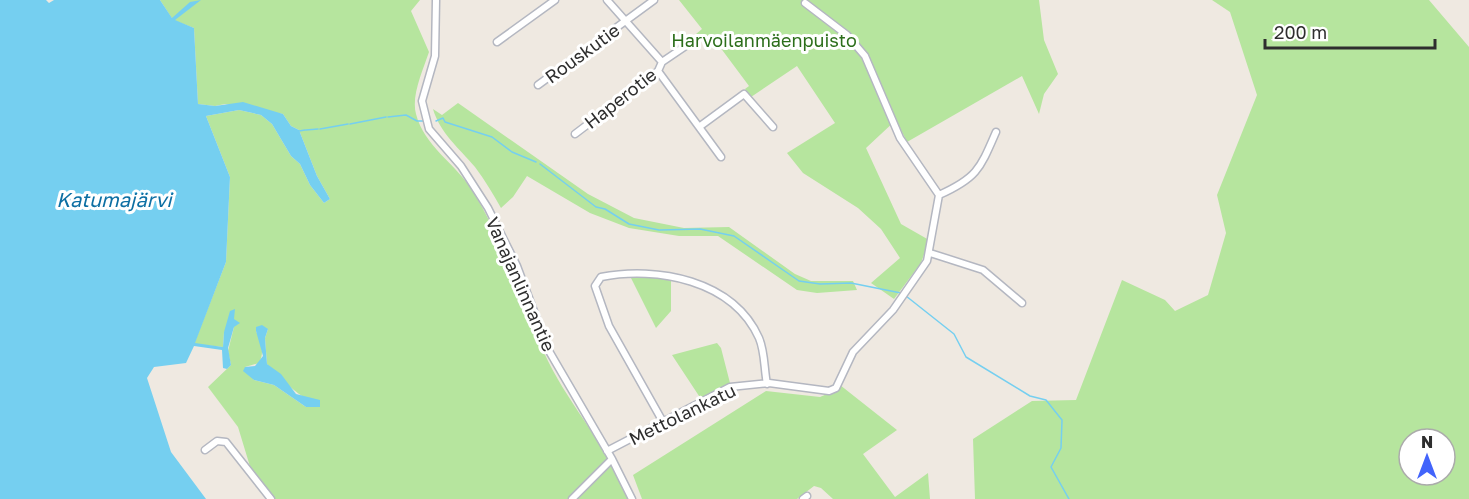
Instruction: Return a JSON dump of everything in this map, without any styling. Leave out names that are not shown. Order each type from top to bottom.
[{"type":"street","name":"Vanajanlinnantie","points":[[436,0],[435,56],[422,101],[429,129],[461,166],[488,208],[516,266],[549,351],[612,459],[632,499]]},
{"type":"street","points":[[497,42],[555,0]]},
{"type":"street","points":[[607,0],[662,62]]},
{"type":"street","name":"Rouskutie","points":[[538,85],[654,0]]},
{"type":"street","points":[[805,3],[847,35],[865,56],[900,138],[939,195],[930,253],[984,270],[1022,303]]},
{"type":"street","name":"Haperotie","points":[[574,134],[658,71],[662,62],[693,41]]},
{"type":"street","points":[[658,71],[721,157]]},
{"type":"street","points":[[699,127],[744,94],[773,127]]},
{"type":"street","points":[[939,195],[965,183],[972,177],[986,156],[996,132]]},
{"type":"street","name":"Mettolankatu","points":[[607,451],[730,387],[767,384],[832,391],[838,386],[853,352],[899,302],[930,253]]},
{"type":"street","points":[[663,422],[609,326],[595,286],[601,277],[659,273],[724,297],[742,311],[756,332],[761,343],[767,384]]},
{"type":"street","points":[[205,450],[217,441],[226,442],[271,499]]},
{"type":"street","points":[[572,499],[612,459]]},
{"type":"green space","points":[[160,0],[420,0],[411,11],[429,52],[415,99],[416,114],[420,125],[433,145],[465,180],[484,211],[504,253],[548,361],[611,463],[628,499],[273,499],[252,473],[238,427],[208,387],[231,365],[228,351],[234,327],[224,332],[223,347],[194,344],[226,262],[230,177],[206,116],[239,110],[261,115],[272,124],[324,203],[330,199],[317,176],[299,130],[291,126],[283,114],[225,104],[215,106],[198,104],[194,28],[173,20]],"holes":[[[268,329],[265,338],[267,364],[304,397],[306,407],[274,385],[254,380],[245,367],[259,363],[261,359],[262,347],[256,331]]]},
{"type":"green space","name":"Harvoilanmäenpuisto","points":[[679,0],[1039,0],[1044,40],[1058,74],[1044,94],[1039,114],[1022,76],[907,142],[896,120],[866,148],[901,224],[929,240],[921,263],[894,299],[871,283],[900,258],[881,229],[858,208],[803,173],[787,153],[835,123],[797,66],[751,97],[745,89],[749,86],[714,39],[704,35],[700,38],[696,34],[702,29]]},
{"type":"green space","points":[[1212,0],[1429,0],[1469,47],[1469,499],[975,499],[973,439],[1032,401],[1076,400],[1122,280],[1165,300],[1175,311],[1208,295],[1226,233],[1217,195],[1257,95],[1230,12]]},
{"type":"green space","points":[[458,103],[588,194],[634,218],[684,228],[729,227],[795,274],[811,281],[853,281],[857,290],[817,293],[797,290],[718,236],[679,236],[629,228],[590,213],[527,176],[513,197],[501,208],[479,172],[445,133],[436,118],[433,109],[442,115]]},
{"type":"green space","points":[[648,276],[671,279],[671,311],[656,328],[631,278]]},
{"type":"green space","points":[[717,343],[721,348],[730,383],[701,399],[672,355]]},
{"type":"green space","points":[[840,385],[897,430],[863,454],[895,497],[928,473],[930,499],[833,499],[821,488],[814,486],[797,499],[642,499],[633,475],[766,391],[820,397],[834,391]]},
{"type":"water","name":"Katumajärvi","points":[[0,0],[46,0],[49,3],[54,0],[160,0],[172,18],[190,2],[201,0],[175,20],[194,28],[198,104],[215,106],[243,102],[283,114],[291,126],[299,130],[317,176],[330,199],[324,203],[272,124],[261,115],[239,110],[206,116],[230,177],[226,262],[195,343],[223,347],[224,332],[230,311],[235,309],[234,319],[240,323],[234,327],[228,348],[231,365],[227,369],[223,368],[222,350],[194,346],[186,363],[154,367],[147,378],[171,452],[206,499],[0,499]]},
{"type":"water","points":[[262,325],[268,329],[265,338],[267,364],[281,374],[296,394],[320,400],[320,407],[306,407],[274,385],[254,380],[243,371],[245,367],[255,366],[263,356],[256,331],[256,327]]},
{"type":"waterway","points":[[388,117],[406,115],[417,121],[425,121]]},
{"type":"waterway","points":[[350,124],[386,117]]},
{"type":"waterway","points":[[436,121],[443,118],[445,122],[492,137],[512,152],[536,162]]},
{"type":"waterway","points":[[320,129],[348,124]]},
{"type":"waterway","points":[[306,130],[318,129]]},
{"type":"waterway","points":[[299,131],[305,130]]},
{"type":"waterway","points":[[540,164],[596,207],[605,209],[629,224],[659,230]]},
{"type":"waterway","points":[[660,230],[700,229],[734,236],[799,281],[820,284],[851,283],[901,293]]},
{"type":"waterway","points":[[906,296],[954,334],[966,357],[1030,396],[1046,400],[1062,420],[1061,448],[1051,467],[1069,499]]}]
